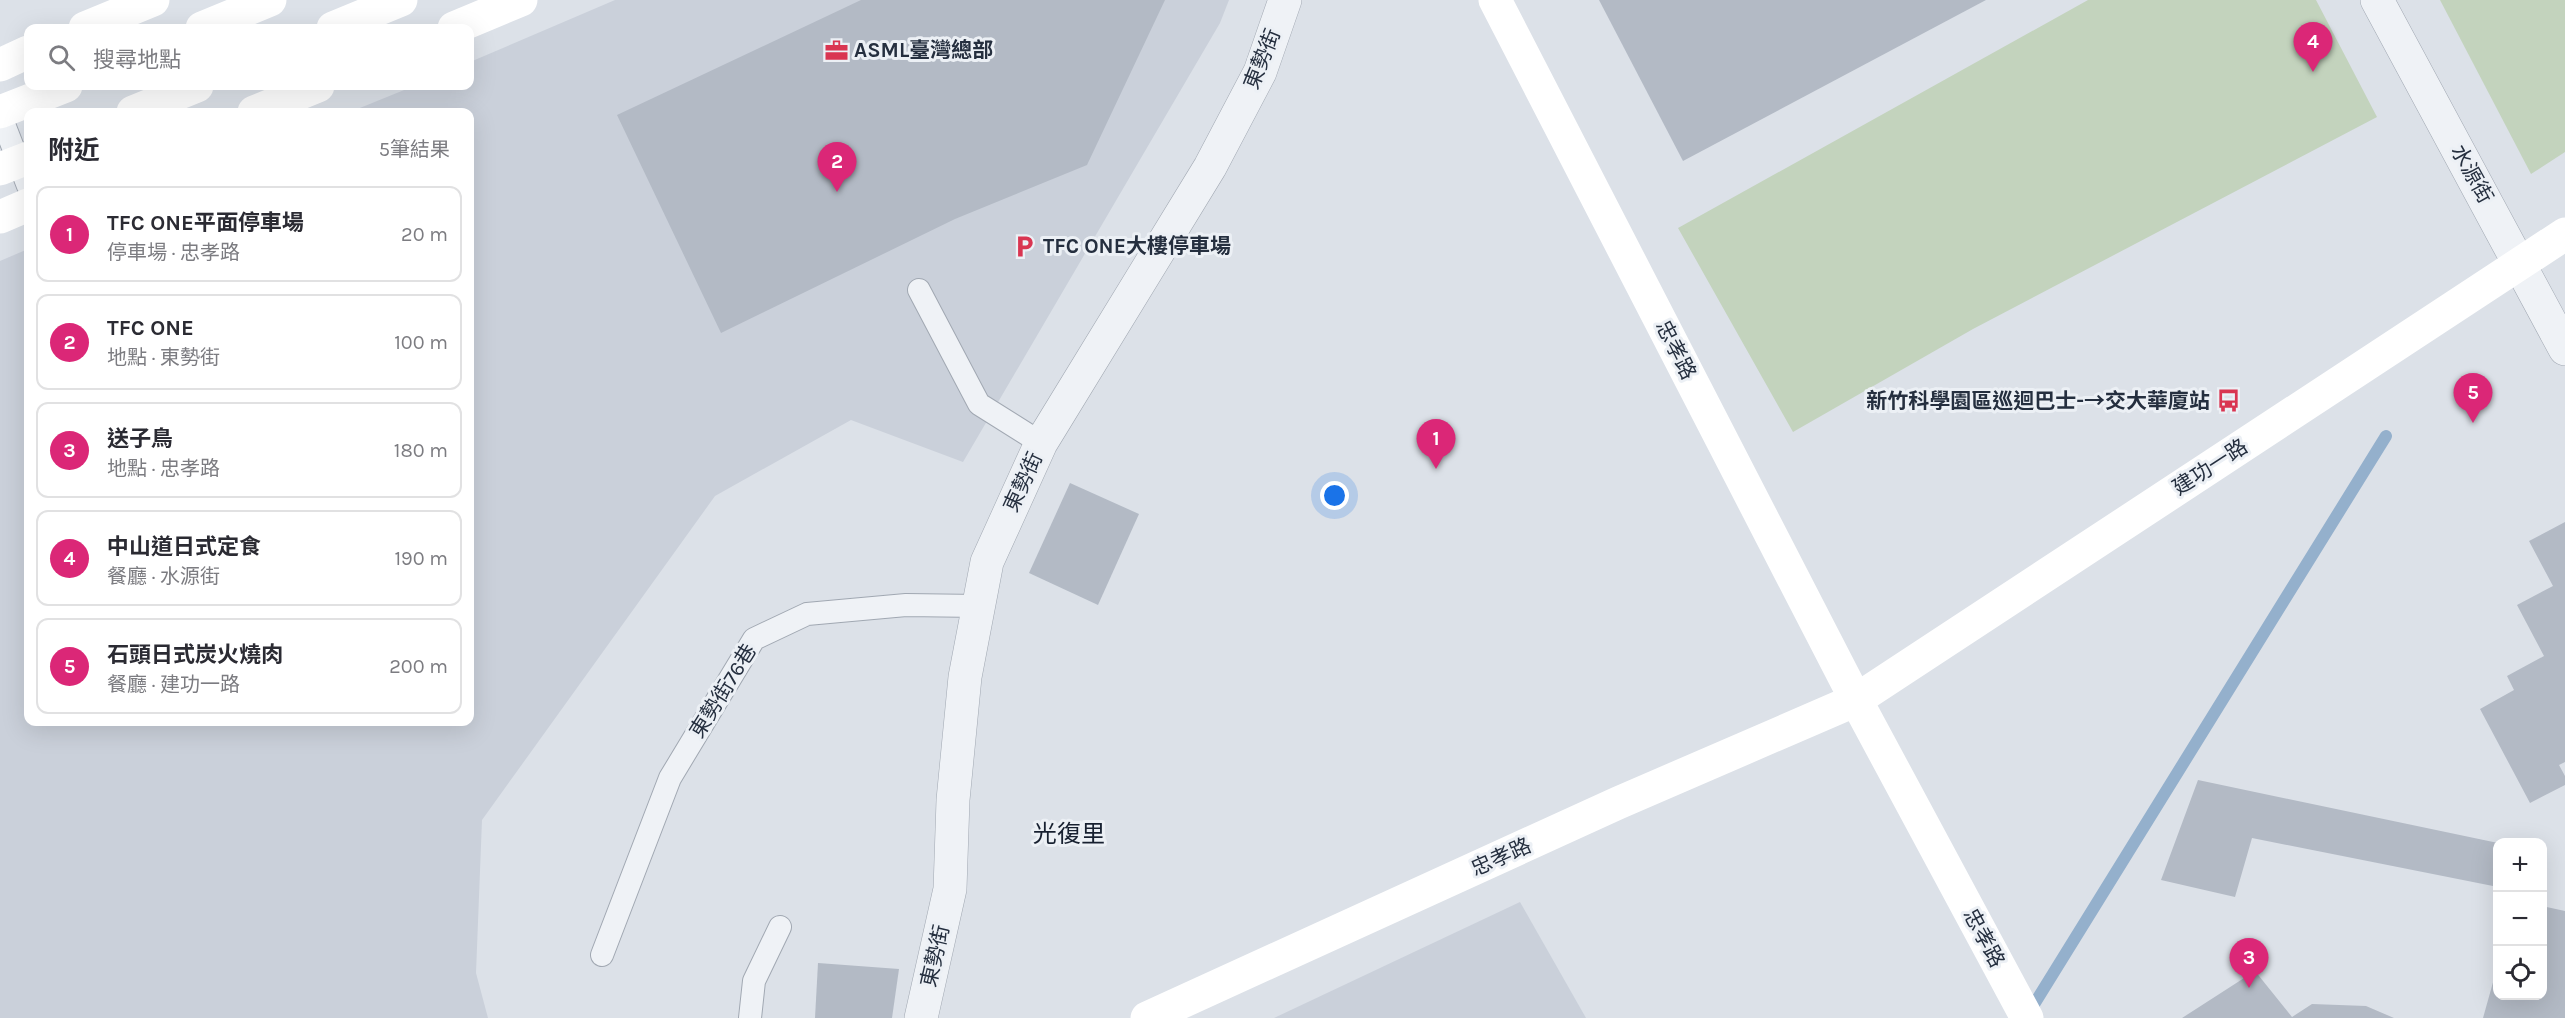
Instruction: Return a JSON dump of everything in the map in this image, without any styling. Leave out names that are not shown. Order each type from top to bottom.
[{"type":"street","points":[[95,24],[153,0]]},
{"type":"street","points":[[212,24],[270,0]]},
{"type":"street","points":[[343,24],[401,0]]},
{"type":"street","points":[[464,24],[521,0]]},
{"type":"street","name":"東勢街","points":[[921,1018],[950,889],[953,800],[965,677],[987,562],[1041,444],[1210,167],[1260,72],[1285,0]]},
{"type":"street","name":"忠孝路","points":[[1495,0],[1856,700],[2020,1006]]},
{"type":"street","name":"水源街","points":[[2377,0],[2565,349]]},
{"type":"street","points":[[0,66],[24,54]]},
{"type":"street","points":[[0,113],[56,90]]},
{"type":"street","points":[[143,108],[187,90]]},
{"type":"street","points":[[264,108],[308,90]]},
{"type":"street","points":[[0,217],[24,207]]},
{"type":"street","name":"建功一路","points":[[1856,700],[2565,234]]},
{"type":"street","name":"忠孝路","points":[[1147,1018],[1618,803],[1856,700]]},
{"type":"lane","points":[[0,113],[19,169]]},
{"type":"lane","points":[[920,290],[979,404],[1041,444]]},
{"type":"lane","name":"東勢街76巷","points":[[602,955],[670,778],[754,639],[807,614],[906,605],[979,606]]},
{"type":"lane","points":[[750,1018],[754,981],[780,927]]},
{"type":"shaded area","points":[[615,0],[1229,0],[1220,23],[963,462],[851,420],[715,496],[482,820],[476,973],[488,1018],[0,1018],[0,261],[24,251],[24,726],[474,726],[474,108],[360,108],[404,90],[474,90],[474,60]]},
{"type":"shaded area","points":[[1520,902],[1586,1018],[1274,1018]]},
{"type":"green space","points":[[2088,0],[2316,0],[2377,117],[1973,329],[1793,432],[1678,228]]},
{"type":"green space","points":[[2440,0],[2565,0],[2565,152],[2531,174]]},
{"type":"building","points":[[861,0],[1165,0],[1087,165],[955,219],[721,333],[617,115]]},
{"type":"building","points":[[1599,0],[1986,0],[1683,161]]},
{"type":"building","points":[[1070,483],[1139,514],[1098,605],[1029,573]]},
{"type":"building","points":[[2565,522],[2565,762],[2559,765],[2565,776],[2565,785],[2530,803],[2480,709],[2514,690],[2507,676],[2544,656],[2517,605],[2553,586],[2529,541]]},
{"type":"building","points":[[2198,780],[2493,842],[2493,886],[2252,838],[2235,897],[2161,880]]},
{"type":"building","points":[[2547,907],[2565,911],[2565,1018],[2483,1018],[2493,982],[2493,1000],[2547,1000]]},
{"type":"building","points":[[818,963],[899,969],[892,1018],[815,1018]]},
{"type":"building","points":[[2255,971],[2292,1017],[2312,1004],[2366,1006],[2394,1018],[2182,1018]]},
{"type":"waterway","points":[[2028,1014],[2386,436]]},
{"type":"place","name":"ASML臺灣總部","points":[[836,50]]},
{"type":"place","name":"中山道日式定食","points":[[2313,72]]},
{"type":"place","name":"TFC ONE","points":[[837,192]]},
{"type":"place","name":"TFC ONE大樓停車場","points":[[1025,246]]},
{"type":"place","name":"新竹科學園區巡迴巴士-→交大華廈站","points":[[2228,401]]},
{"type":"place","name":"石頭日式炭火燒肉","points":[[2473,423]]},
{"type":"place","name":"TFC ONE平面停車場","points":[[1436,469]]},
{"type":"place","name":"送子鳥","points":[[2249,988]]},
{"type":"district","name":"光復里","points":[[1069,834]]}]
